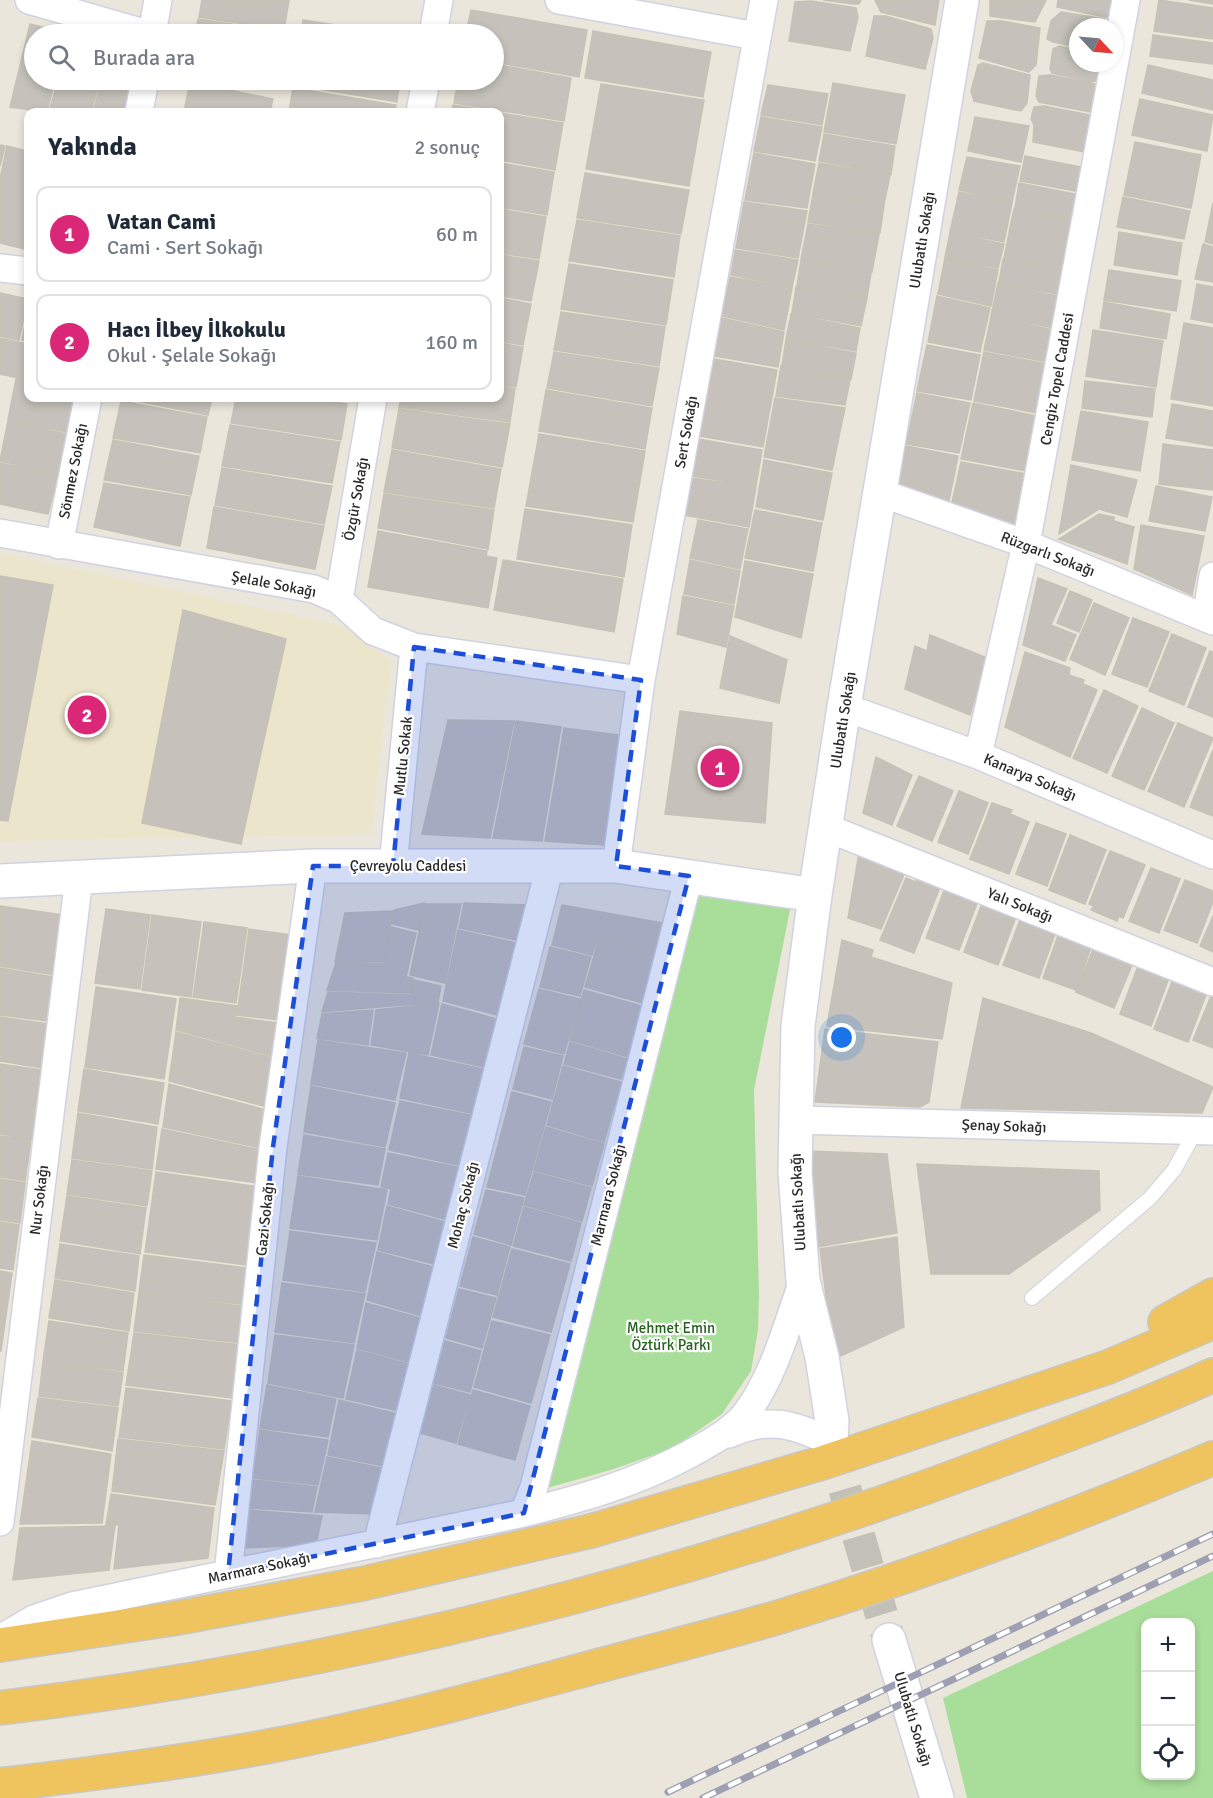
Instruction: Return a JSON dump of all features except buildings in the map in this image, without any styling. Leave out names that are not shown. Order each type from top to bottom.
[{"type":"highway","points":[[923,1428],[1123,1345],[1213,1295]]},
{"type":"highway","points":[[0,1645],[166,1620],[338,1588],[491,1556],[591,1531],[714,1496],[1108,1367],[1213,1322]]},
{"type":"highway","points":[[0,1708],[163,1685],[280,1664],[449,1629],[633,1582],[898,1498],[1213,1376]]},
{"type":"highway","points":[[0,1785],[146,1766],[362,1728],[594,1667],[777,1617],[901,1578],[1058,1522],[1213,1458]]},
{"type":"main road","name":"Ulubatlı Sokağı","points":[[831,1442],[832,1421],[822,1358],[803,1281],[795,1172],[798,1026],[815,895],[844,707],[962,0]]},
{"type":"main road","name":"Çevreyolu Caddesi","points":[[0,881],[313,866],[616,866],[815,895]]},
{"type":"main road","name":"Ulubatlı Sokağı","points":[[889,1640],[937,1798]]},
{"type":"street","points":[[29,0],[112,24]]},
{"type":"street","points":[[154,24],[158,0]]},
{"type":"street","points":[[435,24],[439,0]]},
{"type":"street","points":[[559,0],[756,36]]},
{"type":"street","name":"Sert Sokağı","points":[[616,866],[642,681],[764,0]]},
{"type":"street","name":"Cengiz Topel Caddesi","points":[[978,755],[1026,544],[1126,0]]},
{"type":"street","points":[[140,108],[143,90]]},
{"type":"street","points":[[421,108],[424,90]]},
{"type":"street","points":[[0,268],[24,271]]},
{"type":"street","name":"Sönmez Sokağı","points":[[59,545],[87,402]]},
{"type":"street","name":"Özgür Sokağı","points":[[339,600],[371,402]]},
{"type":"street","name":"Rüzgarlı Sokağı","points":[[881,493],[1026,544],[1210,619]]},
{"type":"street","name":"Şelale Sokağı","points":[[0,533],[314,589],[339,600],[373,631],[414,647],[642,681]]},
{"type":"street","points":[[1210,619],[1213,576]]},
{"type":"street","name":"Mutlu Sokak","points":[[393,866],[414,647]]},
{"type":"street","name":"Kanarya Sokağı","points":[[844,707],[978,755],[1213,855]]},
{"type":"street","name":"Yalı Sokağı","points":[[826,828],[1213,982]]},
{"type":"street","name":"Gazi Sokağı","points":[[228,1574],[273,1147],[313,866]]},
{"type":"street","name":"Mohaç Sokağı","points":[[377,1544],[550,866]]},
{"type":"street","name":"Marmara Sokağı","points":[[524,1513],[537,1476],[689,876]]},
{"type":"street","name":"Nur Sokağı","points":[[0,1522],[79,878]]},
{"type":"street","name":"Şenay Sokağı","points":[[795,1120],[1204,1132]]},
{"type":"street","name":"Marmara Sokağı","points":[[0,1639],[34,1619],[72,1606],[524,1513],[598,1494],[646,1477],[719,1438],[746,1412],[774,1363],[803,1281]]},
{"type":"street","points":[[719,1438],[760,1423],[785,1423],[831,1442]]},
{"type":"lane","points":[[1032,1298],[1150,1198],[1204,1132]]},
{"type":"highlighted area","points":[[414,647],[641,680],[616,866],[689,876],[524,1513],[228,1574],[273,1147],[313,866],[393,866]]},
{"type":"shaded area","points":[[0,553],[343,626],[391,661],[371,834],[0,841]]},
{"type":"green space","name":"Mehmet Emin Öztürk Parkı","points":[[698,893],[791,905],[754,1090],[759,1294],[758,1330],[751,1371],[722,1414],[673,1448],[614,1469],[544,1489]]},
{"type":"green space","points":[[1213,1571],[1213,1798],[967,1798],[943,1698]]},
{"type":"tunnel","points":[[831,1442],[889,1640]]},
{"type":"railway","points":[[668,1792],[1213,1534]]},
{"type":"railway","points":[[703,1798],[1213,1556]]},
{"type":"place","name":"Hacı İlbey İlkokulu","points":[[87,715]]},
{"type":"place","name":"Vatan Cami","points":[[720,768]]}]
